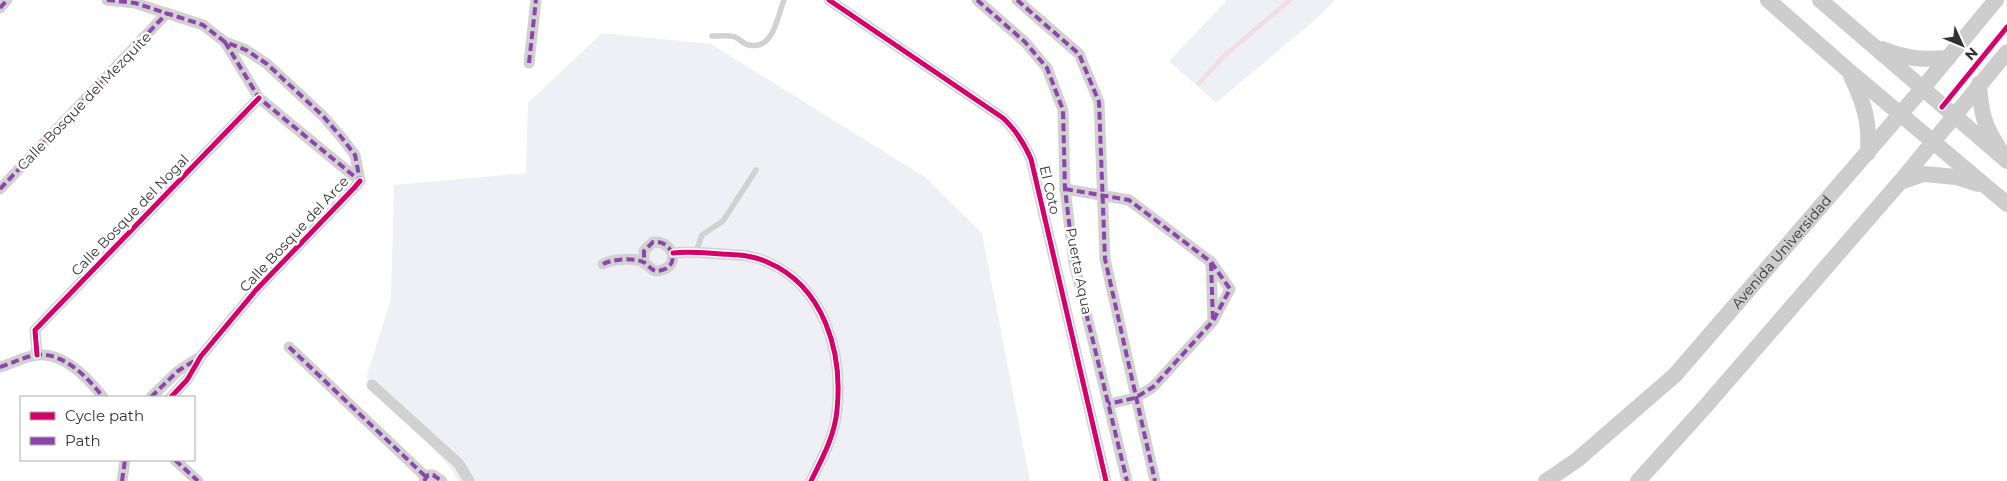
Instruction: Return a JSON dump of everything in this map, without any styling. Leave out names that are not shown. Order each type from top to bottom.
[{"type":"main road","points":[[1768,0],[1932,142],[2007,204]]},
{"type":"main road","points":[[1820,0],[1953,117],[2007,161]]},
{"type":"main road","name":"Avenida Universidad","points":[[1546,481],[1577,460],[1675,376],[1868,153],[1996,0]]},
{"type":"main road","points":[[1870,44],[1905,58],[1926,60],[1948,58]]},
{"type":"main road","points":[[1638,481],[1900,182],[2007,52]]},
{"type":"main road","points":[[1849,71],[1863,102],[1869,132],[1868,153]]},
{"type":"main road","points":[[1979,84],[1981,110],[1990,134],[2007,161]]},
{"type":"main road","points":[[1900,182],[1924,174],[1956,177],[1987,187]]},
{"type":"street","points":[[0,8],[7,0]]},
{"type":"street","points":[[107,0],[135,3],[204,26],[225,42],[246,50],[267,64],[322,116],[355,155],[360,180]]},
{"type":"street","points":[[529,63],[536,0]]},
{"type":"street","name":"El Coto","points":[[829,0],[1003,118],[1025,144],[1034,169],[1106,481]]},
{"type":"street","name":"Puerta Aqua","points":[[977,0],[1025,42],[1047,68],[1064,110],[1065,189],[1074,263],[1127,481]]},
{"type":"street","name":"Puerta Aqua","points":[[1017,0],[1079,54],[1099,102],[1101,195],[1105,259],[1155,481]]},
{"type":"street","name":"Calle Bosque del Mezquite","points":[[0,189],[167,13]]},
{"type":"street","points":[[225,42],[259,98],[360,180]]},
{"type":"street","name":"Calle Bosque del Nogal","points":[[37,355],[35,330],[259,98]]},
{"type":"street","name":"Calle Bosque del Arce","points":[[172,396],[188,380],[201,356],[256,290],[360,180]]},
{"type":"street","points":[[1065,189],[1129,200],[1210,262],[1230,290],[1212,321],[1153,387],[1136,398],[1108,404]]},
{"type":"street","points":[[603,264],[610,260],[625,259],[644,263],[654,271],[665,269],[670,265],[673,254],[666,243],[653,242],[644,250],[644,263]]},
{"type":"street","points":[[673,254],[696,252],[754,257],[766,261],[778,267],[801,284],[819,308],[825,320],[835,352],[838,380],[837,411],[830,442],[811,481]]},
{"type":"street","points":[[1210,262],[1212,321]]},
{"type":"street","points":[[289,347],[425,479],[433,474],[442,481]]},
{"type":"street","points":[[0,367],[37,355],[59,358],[88,378],[102,396]]},
{"type":"street","name":"Calle Bosque del Arce","points":[[152,396],[178,371],[201,356]]},
{"type":"street","points":[[372,385],[459,464],[469,481]]},
{"type":"street","points":[[122,481],[125,461]]},
{"type":"street","points":[[176,461],[198,481]]},
{"type":"lane","points":[[712,36],[737,38],[751,46],[763,43],[772,34],[784,0]]},
{"type":"lane","points":[[696,252],[702,236],[723,221],[756,170]]},
{"type":"shaded area","points":[[1227,0],[1335,0],[1316,19],[1216,103],[1169,61]]},
{"type":"shaded area","points":[[602,33],[711,44],[925,177],[982,233],[1030,481],[458,481],[449,466],[366,378],[391,299],[394,185],[526,173],[528,103]]},
{"type":"waterway","points":[[1199,83],[1225,55],[1290,0]]},
{"type":"marked path","points":[[0,8],[7,0]]},
{"type":"marked path","points":[[107,0],[135,3],[203,25],[225,42],[246,50],[267,64],[323,116],[342,138],[355,155],[360,181]]},
{"type":"marked path","points":[[529,63],[536,0]]},
{"type":"marked path","points":[[977,0],[1025,42],[1047,68],[1063,110],[1065,189],[1074,263],[1127,481]]},
{"type":"marked path","points":[[1017,0],[1079,54],[1099,102],[1105,259],[1155,481]]},
{"type":"marked path","points":[[0,189],[167,13]]},
{"type":"marked path","points":[[225,42],[259,98],[360,181]]},
{"type":"marked path","points":[[1065,189],[1129,200],[1211,262],[1230,289],[1213,321],[1153,387],[1135,398],[1108,404]]},
{"type":"marked path","points":[[603,264],[630,259],[641,261],[654,270],[659,271],[668,268],[671,264],[673,259],[670,249],[660,242],[653,242],[644,251],[644,263]]},
{"type":"marked path","points":[[1211,263],[1213,321]]},
{"type":"marked path","points":[[289,347],[426,477]]},
{"type":"marked path","points":[[0,367],[23,358],[47,355],[66,362],[75,368],[102,396]]},
{"type":"marked path","points":[[152,396],[178,371],[197,359]]},
{"type":"marked path","points":[[122,481],[125,461]]},
{"type":"marked path","points":[[176,461],[198,481]]},
{"type":"marked path","points":[[424,481],[428,475],[433,475],[442,481]]},
{"type":"cycle path","points":[[829,0],[1003,118],[1022,142],[1031,159],[1106,481]]},
{"type":"cycle path","points":[[1942,107],[2007,27]]},
{"type":"cycle path","points":[[37,355],[35,330],[259,98]]},
{"type":"cycle path","points":[[172,396],[187,380],[201,356],[256,290],[360,181]]},
{"type":"cycle path","points":[[673,253],[691,252],[733,255],[762,260],[787,273],[803,287],[816,304],[826,323],[833,344],[838,388],[834,429],[811,481]]}]
